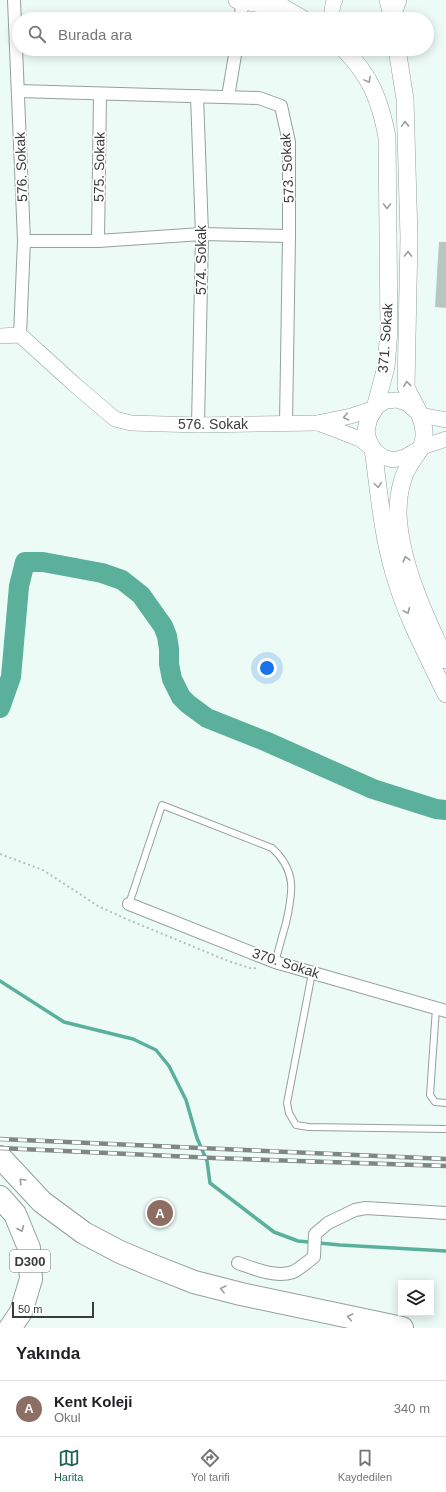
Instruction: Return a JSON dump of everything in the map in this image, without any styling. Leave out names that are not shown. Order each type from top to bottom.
[{"type":"highway","points":[[0,1157],[42,1202],[84,1233],[120,1252],[194,1282],[241,1294],[402,1328]]},
{"type":"highway","name":"D300","points":[[0,1197],[15,1214],[29,1248],[31,1279],[21,1312],[10,1328]]},
{"type":"main road","points":[[240,0],[284,8],[291,12]]},
{"type":"main road","points":[[388,0],[391,12]]},
{"type":"main road","name":"371. Sokak","points":[[351,56],[359,64],[368,79],[383,116],[387,137],[388,330],[386,367],[375,408],[368,418],[366,430],[368,441],[373,450],[385,536],[394,572],[405,606],[446,694]]},
{"type":"main road","name":"371. Sokak","points":[[399,56],[404,98],[409,237],[406,387],[420,415],[424,432],[422,447]]},
{"type":"main road","points":[[422,447],[410,464],[401,484],[398,513],[404,558],[430,628],[446,660]]},
{"type":"street","name":"576. Sokak","points":[[14,0],[15,12]]},
{"type":"street","points":[[240,0],[240,12]]},
{"type":"street","points":[[332,12],[335,0]]},
{"type":"street","points":[[395,12],[399,0]]},
{"type":"street","name":"576. Sokak","points":[[16,56],[24,241],[20,335],[115,419],[131,423],[198,425],[317,423]]},
{"type":"street","points":[[228,97],[235,56]]},
{"type":"street","name":"573. Sokak","points":[[18,92],[259,98],[281,106],[288,142],[289,236],[286,424]]},
{"type":"street","name":"575. Sokak","points":[[98,241],[100,94]]},
{"type":"street","name":"574. Sokak","points":[[197,96],[202,234],[198,425]]},
{"type":"street","points":[[24,241],[98,241],[202,234],[289,236]]},
{"type":"street","points":[[0,336],[20,335]]},
{"type":"street","points":[[317,423],[351,416],[375,408],[386,401],[397,400],[408,404],[420,415],[446,420]]},
{"type":"street","points":[[317,423],[360,439],[383,457],[393,460],[405,457],[422,447],[446,438]]},
{"type":"street","name":"370. Sokak","points":[[129,904],[276,962],[441,1009]]},
{"type":"street","points":[[238,1263],[260,1271],[276,1274],[294,1272],[314,1257],[315,1234],[328,1223],[355,1210],[366,1208],[446,1213]]},
{"type":"lane","points":[[129,904],[162,805],[272,848],[282,859],[289,873],[292,889],[290,904],[276,962]]},
{"type":"lane","points":[[312,973],[287,1103],[289,1113],[296,1125],[309,1128],[446,1129]]},
{"type":"lane","points":[[441,1009],[430,1095],[435,1102],[446,1103]]},
{"type":"building","points":[[439,242],[446,242],[446,308],[435,307]]},
{"type":"waterway","points":[[0,708],[11,677],[19,586],[25,562],[43,562],[102,573],[122,580],[141,595],[163,626],[167,636],[169,664],[172,679],[181,697],[207,718],[265,741],[373,789],[436,809],[446,810]]},
{"type":"waterway","points":[[0,981],[64,1022],[133,1039],[156,1050],[169,1066],[186,1100],[197,1138],[207,1161],[210,1183],[274,1232],[298,1241],[446,1251]]},
{"type":"railway","points":[[0,1139],[446,1159]]},
{"type":"railway","points":[[0,1148],[214,1158],[446,1166]]},
{"type":"place","name":"Kent Koleji","points":[[160,1213]]}]
